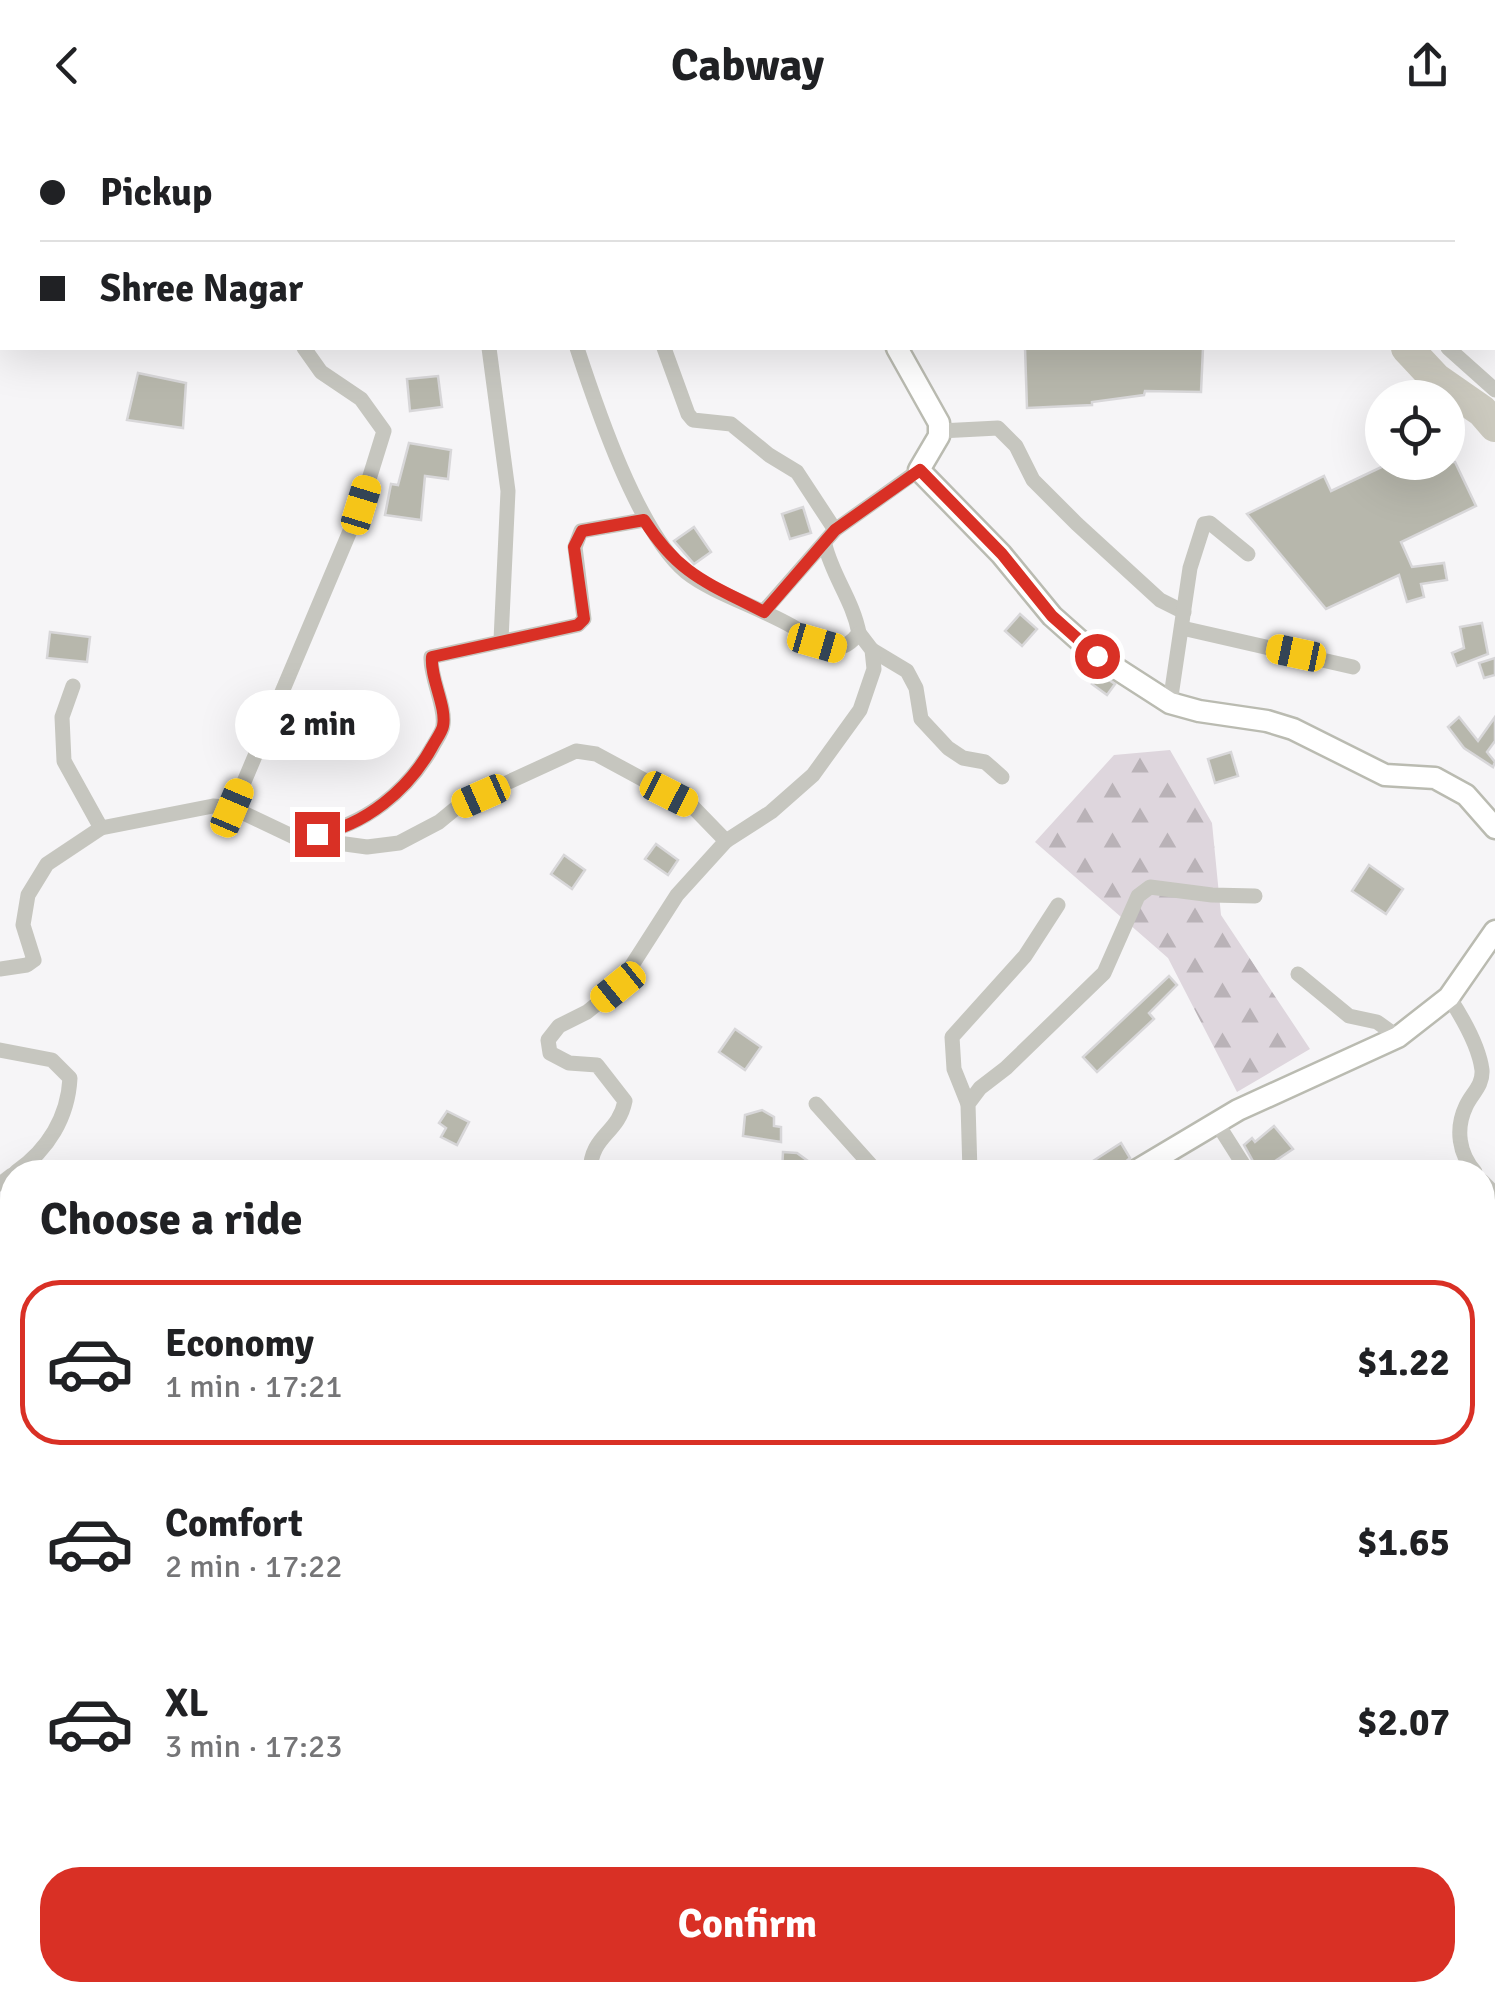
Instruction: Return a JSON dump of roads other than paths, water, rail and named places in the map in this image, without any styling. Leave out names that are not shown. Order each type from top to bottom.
[{"type":"street","points":[[232,808],[361,505],[384,432],[361,399],[322,372],[306,350]]},
{"type":"street","points":[[490,350],[508,491],[501,640]]},
{"type":"street","points":[[577,350],[644,520],[663,550],[689,574],[817,643],[836,649],[850,644],[859,633]]},
{"type":"street","points":[[665,350],[693,420],[731,424],[769,456],[798,472],[835,530]]},
{"type":"street","points":[[764,612],[826,545],[835,530],[920,470],[940,431],[927,399],[898,350]]},
{"type":"street","points":[[1450,350],[1495,390]]},
{"type":"street","points":[[940,431],[998,428],[1016,446],[1033,480],[1183,620],[1353,667]]},
{"type":"street","points":[[920,470],[1002,554],[1052,616],[1097,656],[1170,703],[1267,720],[1386,775],[1435,778],[1466,795],[1495,828]]},
{"type":"street","points":[[294,837],[340,830],[393,796],[422,764],[444,726],[432,657],[578,625],[584,619],[576,537],[582,531],[644,520]]},
{"type":"street","points":[[1170,703],[1190,568],[1204,524],[1210,522],[1248,554]]},
{"type":"street","points":[[826,545],[830,564],[855,612],[859,633],[872,650],[908,671],[916,688],[921,719],[948,748],[963,758],[986,762],[1002,777]]},
{"type":"street","points":[[590,1160],[599,1141],[621,1118],[625,1101],[597,1065],[569,1063],[550,1053],[548,1040],[559,1026],[588,1012],[618,987],[677,895],[726,841],[772,812],[813,775],[860,710],[874,669],[872,650]]},
{"type":"street","points":[[73,686],[62,717],[64,761],[101,828]]},
{"type":"street","points":[[0,969],[27,965],[34,960],[23,925],[28,894],[47,864],[101,828],[213,806],[232,808],[294,837],[366,847],[399,843],[439,822],[462,804],[576,751],[596,754],[692,806],[726,841]]},
{"type":"street","points":[[968,1104],[980,1088],[1006,1068],[1104,973],[1138,896],[1150,887],[1212,896],[1255,896]]},
{"type":"street","points":[[970,1160],[968,1104],[954,1070],[952,1037],[1025,956],[1058,905]]},
{"type":"street","points":[[1154,1160],[1238,1110],[1398,1037],[1449,997],[1495,932]]},
{"type":"street","points":[[1298,974],[1349,1016],[1377,1022],[1398,1037]]},
{"type":"street","points":[[1449,997],[1462,1017],[1482,1068],[1481,1083],[1466,1105],[1460,1127],[1464,1160]]},
{"type":"street","points":[[0,1050],[52,1060],[70,1078],[69,1097],[50,1143],[34,1160]]},
{"type":"street","points":[[816,1104],[866,1160]]},
{"type":"street","points":[[1217,1123],[1240,1160]]},
{"type":"waterway","points":[[1409,350],[1436,379],[1482,411],[1495,426]]}]
